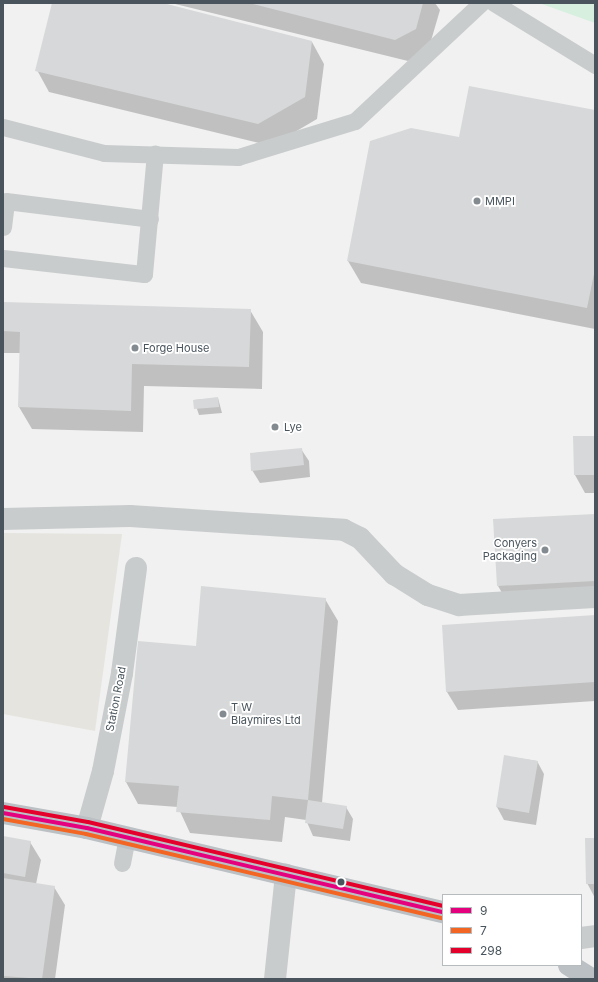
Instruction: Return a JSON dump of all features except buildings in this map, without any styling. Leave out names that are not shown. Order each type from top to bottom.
[{"type":"highway","points":[[3,813],[87,828],[442,912]]},
{"type":"highway","points":[[571,966],[591,979]]},
{"type":"street","points":[[3,519],[130,516],[344,530],[360,538],[394,574],[428,595],[459,605],[595,597]]},
{"type":"street","name":"Station Road","points":[[87,828],[120,681],[136,568]]},
{"type":"street","points":[[275,979],[286,875]]},
{"type":"street","points":[[582,938],[595,936]]},
{"type":"lane","points":[[3,127],[104,152],[238,157],[355,121],[481,3]]},
{"type":"lane","points":[[494,3],[595,65]]},
{"type":"lane","points":[[3,258],[144,274],[155,154]]},
{"type":"lane","points":[[3,227],[6,201],[150,219]]},
{"type":"lane","points":[[122,863],[128,838]]},
{"type":"shaded area","points":[[3,533],[122,534],[95,731],[3,714]]},
{"type":"green space","points":[[539,3],[595,3],[595,23]]},
{"type":"transit line","name":"298","points":[[4,807],[88,822],[442,906]]},
{"type":"transit line","name":"9","points":[[3,813],[87,828],[442,912]]},
{"type":"transit line","name":"7","points":[[3,819],[86,834],[442,918]]},
{"type":"place","name":"MMPI","points":[[477,201]]},
{"type":"place","name":"Forge House","points":[[135,348]]},
{"type":"place","name":"Lye","points":[[275,427]]},
{"type":"place","name":"Conyers Packaging","points":[[545,550]]},
{"type":"place","name":"T W Blaymires Ltd","points":[[223,714]]}]
